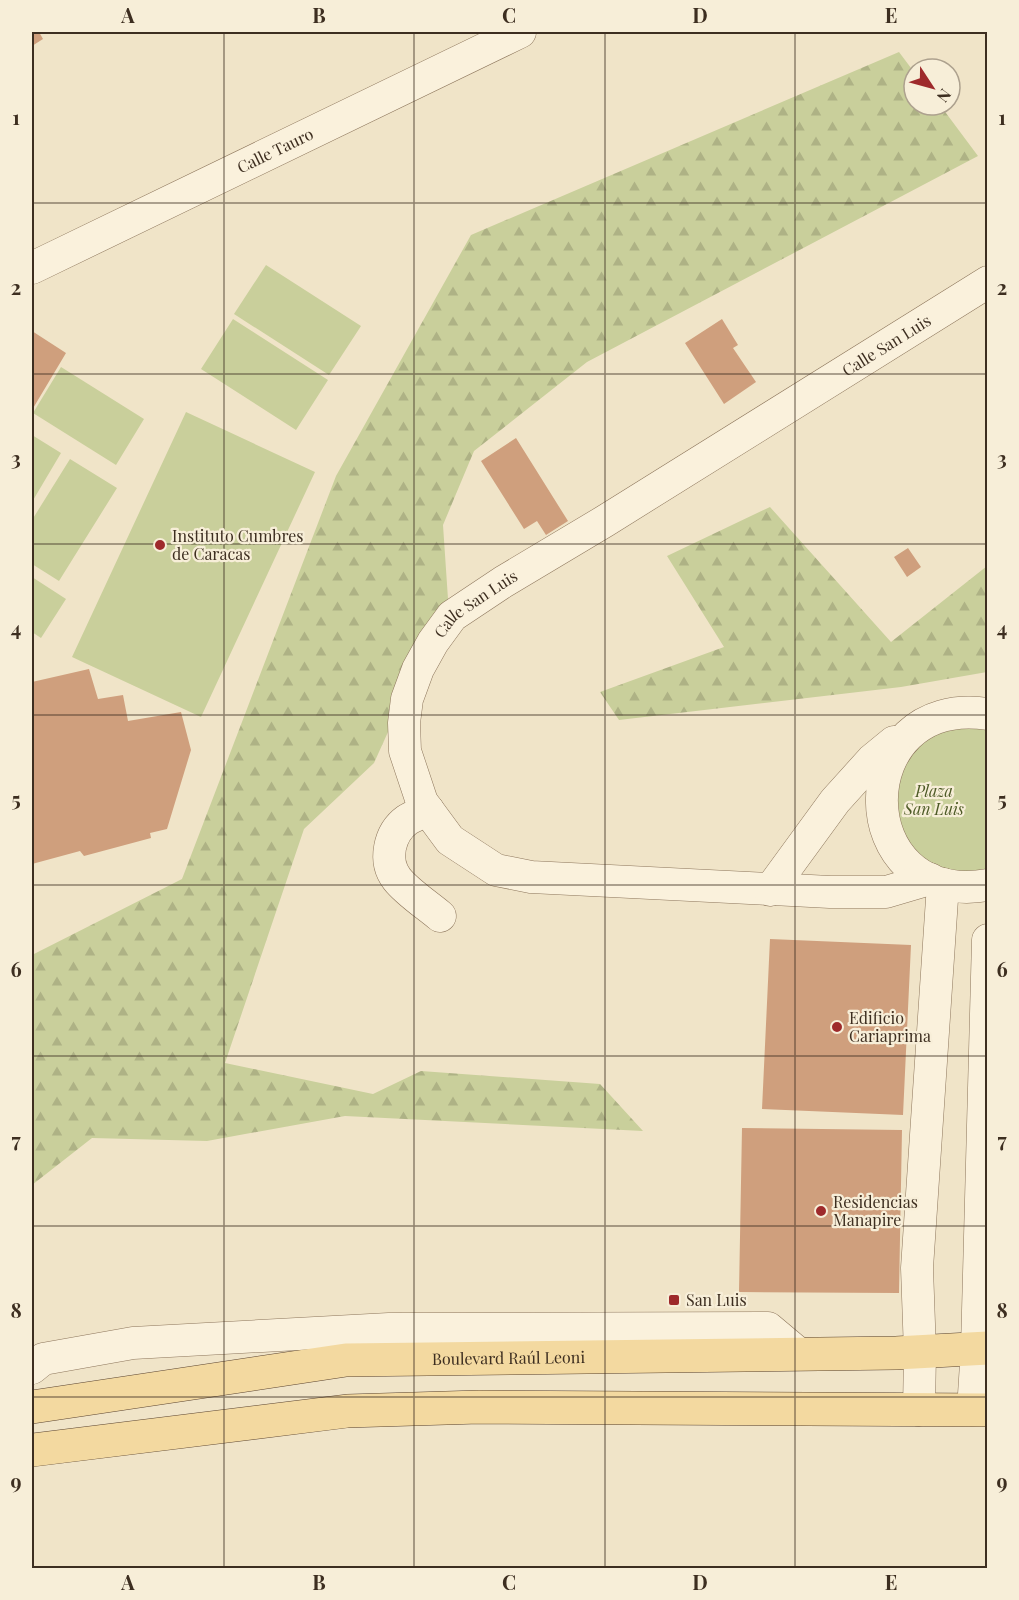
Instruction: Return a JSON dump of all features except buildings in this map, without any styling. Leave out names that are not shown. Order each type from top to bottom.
[{"type":"main road","name":"Boulevard Raúl Leoni","points":[[32,1407],[346,1360],[920,1352],[982,1348]]},
{"type":"main road","points":[[32,1450],[347,1411],[479,1407],[980,1410]]},
{"type":"street","name":"Calle Tauro","points":[[32,268],[520,32]]},
{"type":"street","name":"Calle San Luis","points":[[937,882],[886,892],[770,890],[531,878],[496,870],[450,840],[422,802],[405,751],[404,723],[407,699],[418,669],[433,642],[452,616],[502,582],[615,515],[987,282]]},
{"type":"street","points":[[987,714],[965,712],[945,715],[926,723],[909,736],[897,748],[883,779],[880,796],[881,813],[886,830],[893,846],[903,859],[937,882],[958,887],[987,885]]},
{"type":"street","points":[[770,890],[835,801],[872,760],[891,744],[909,736]]},
{"type":"street","points":[[428,810],[408,819],[398,828],[391,842],[389,854],[391,868],[397,880],[440,915]]},
{"type":"street","points":[[919,1410],[920,1352],[917,1268],[937,882]]},
{"type":"street","points":[[980,1410],[987,940]]},
{"type":"street","points":[[32,1368],[43,1359],[133,1343],[389,1329],[768,1328],[799,1354]]},
{"type":"green space","points":[[899,52],[903,57],[902,117],[949,117],[978,156],[587,362],[474,451],[443,525],[448,599],[374,763],[304,829],[225,1063],[373,1094],[421,1071],[600,1084],[643,1131],[345,1116],[207,1141],[92,1138],[32,1185],[32,955],[182,879],[336,476],[471,235]]},
{"type":"green space","points":[[266,265],[361,326],[329,375],[234,314]]},
{"type":"green space","points":[[233,319],[328,380],[296,430],[201,369]]},
{"type":"green space","points":[[61,367],[144,419],[116,465],[33,413]]},
{"type":"green space","points":[[186,412],[315,472],[201,717],[72,657]]},
{"type":"green space","points":[[32,435],[61,453],[32,502]]},
{"type":"green space","points":[[70,459],[117,488],[59,581],[32,564],[32,520]]},
{"type":"green space","points":[[770,507],[891,642],[987,566],[987,672],[901,687],[619,720],[600,692],[724,647],[667,556]]},
{"type":"green space","points":[[32,577],[66,599],[41,638],[32,632]]},
{"type":"green space","name":"Plaza San Luis","points":[[987,714],[987,885],[974,887],[893,846],[897,749]]},
{"type":"place","name":"Instituto Cumbres de Caracas","points":[[160,545]]},
{"type":"place","name":"Edificio Cariaprima","points":[[837,1027]]},
{"type":"place","name":"Residencias Manapire","points":[[821,1211]]},
{"type":"place","name":"San Luis","points":[[674,1300]]}]
